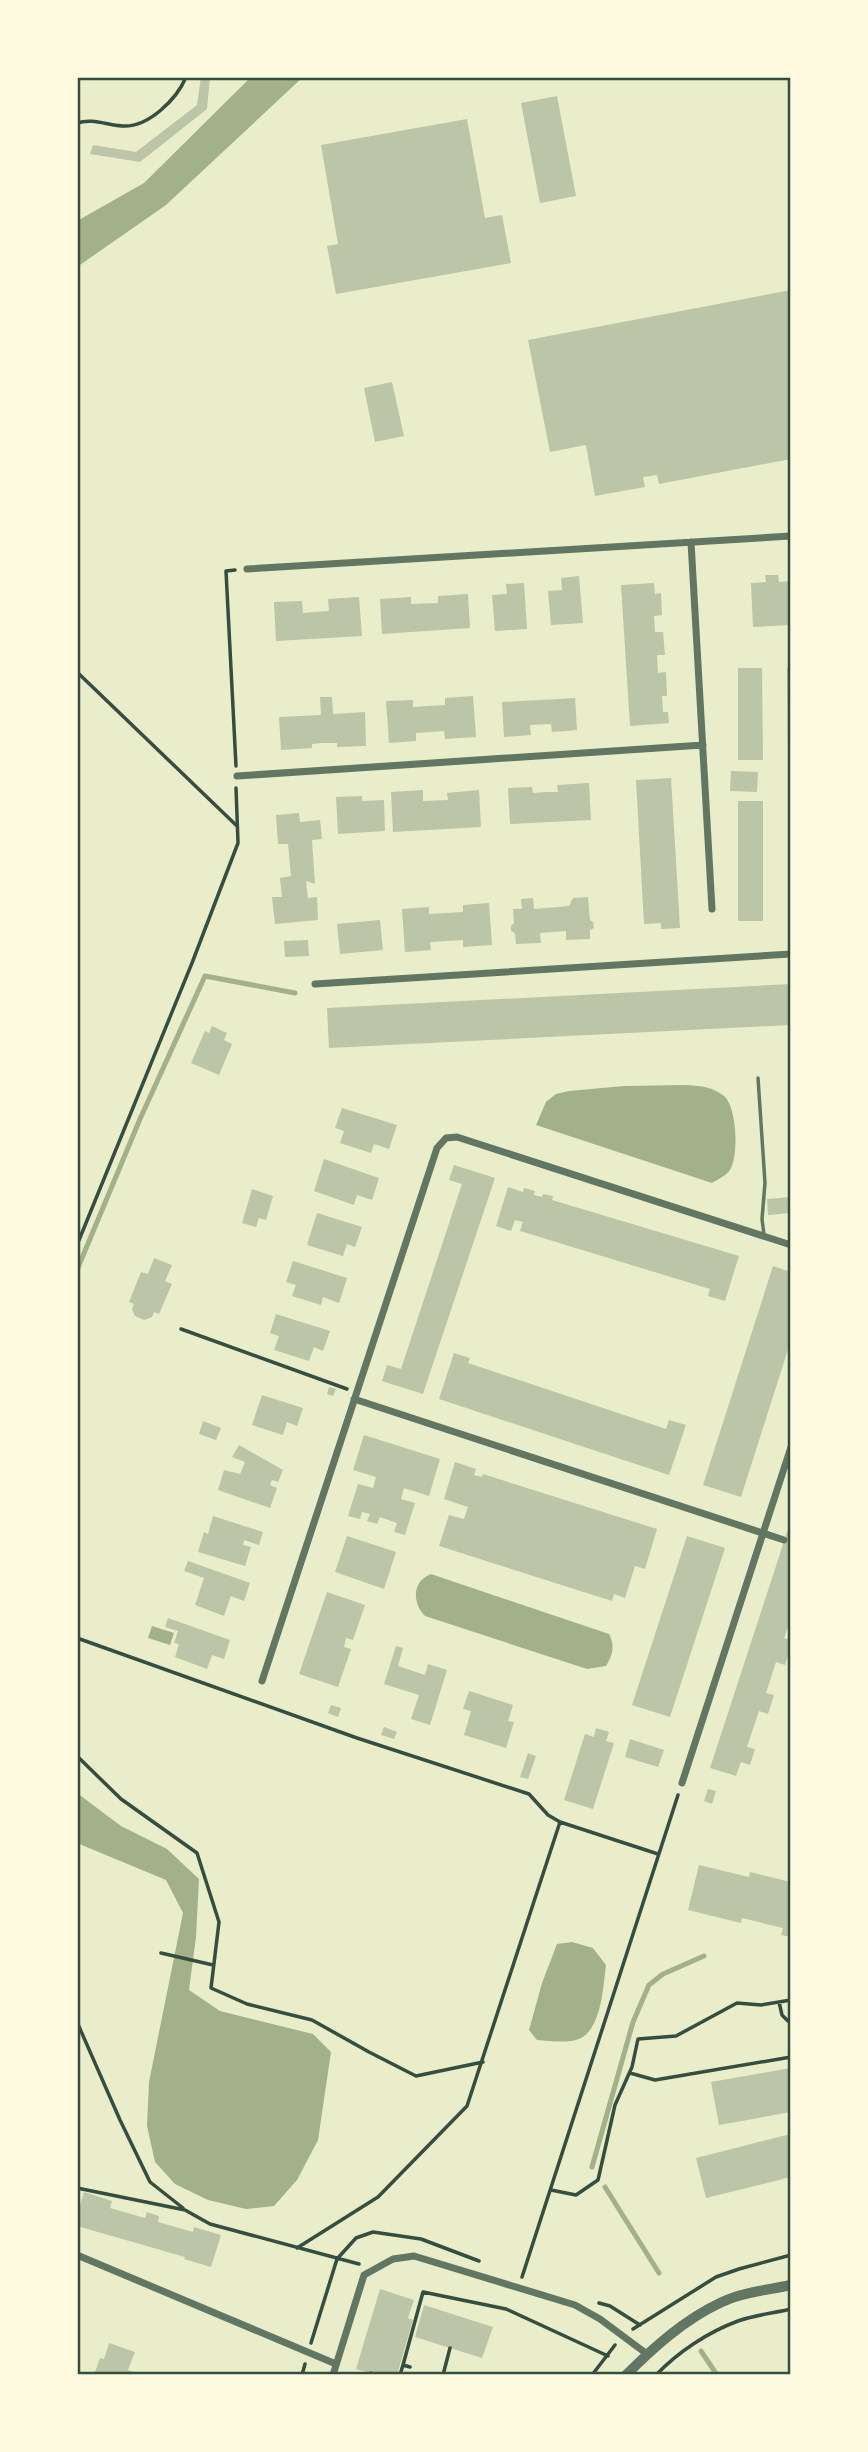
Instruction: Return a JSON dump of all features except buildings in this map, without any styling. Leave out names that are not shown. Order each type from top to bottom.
[{"type":"street","points":[[247,569],[791,536]]},
{"type":"street","points":[[691,542],[712,909]]},
{"type":"street","points":[[237,776],[703,745]]},
{"type":"street","points":[[315,984],[791,954]]},
{"type":"street","points":[[262,1681],[437,1148],[446,1138],[468,1140],[791,1245]]},
{"type":"street","points":[[355,1396],[784,1539]]},
{"type":"street","points":[[681,1783],[791,1447]]},
{"type":"street","points":[[77,2255],[336,2364]]},
{"type":"street","points":[[333,2375],[364,2275],[393,2259],[414,2256],[575,2305],[600,2319],[647,2354]]},
{"type":"street","points":[[626,2375],[677,2329],[722,2302],[791,2285]]},
{"type":"lane","points":[[758,1078],[765,1183],[762,1219],[764,1237]]},
{"type":"path","points":[[77,123],[95,121],[131,126],[141,122],[159,111],[187,77]]},
{"type":"path","points":[[77,1245],[238,843],[226,570],[247,569]]},
{"type":"path","points":[[77,672],[238,827]]},
{"type":"path","points":[[181,1329],[355,1396]]},
{"type":"path","points":[[77,1638],[357,1738],[529,1794],[548,1815],[560,1822],[659,1854]]},
{"type":"path","points":[[77,1756],[121,1800],[197,1853],[219,1922],[211,1987],[247,2004],[312,2020],[416,2076],[483,2062]]},
{"type":"path","points":[[518,2288],[681,1783]]},
{"type":"path","points":[[298,2248],[378,2197],[467,2106],[560,1822]]},
{"type":"path","points":[[161,1953],[213,1965]]},
{"type":"path","points":[[550,2190],[576,2195],[598,2180],[615,2105],[630,2073],[638,2039],[676,2036],[737,2003],[761,2005],[791,2000]]},
{"type":"path","points":[[779,2002],[782,2015],[791,2021]]},
{"type":"path","points":[[77,2022],[150,2182],[185,2210],[210,2224],[375,2267]]},
{"type":"path","points":[[630,2073],[655,2080],[791,2057]]},
{"type":"path","points":[[77,2188],[185,2210]]},
{"type":"path","points":[[302,2375],[337,2259],[356,2238],[373,2232],[421,2239],[489,2264]]},
{"type":"path","points":[[592,2375],[622,2334],[716,2277],[791,2255]]},
{"type":"path","points":[[511,2272],[534,2280]]},
{"type":"path","points":[[400,2375],[424,2292],[506,2309],[608,2356]]},
{"type":"path","points":[[597,2302],[610,2306],[640,2325]]},
{"type":"path","points":[[656,2375],[687,2349],[712,2333],[738,2321],[791,2309]]},
{"type":"path","points":[[443,2375],[450,2348]]},
{"type":"path","points":[[403,2365],[410,2367]]},
{"type":"shaded area","points":[[251,77],[303,77],[166,205],[77,267],[77,221],[144,183]]},
{"type":"shaded area","points":[[687,1085],[720,1093],[732,1110],[735,1132],[733,1163],[724,1176],[712,1183],[536,1125],[546,1102],[556,1094],[624,1086]]},
{"type":"shaded area","points":[[431,1574],[609,1634],[613,1646],[612,1654],[606,1666],[587,1669],[425,1616],[418,1605],[416,1593],[420,1582]]},
{"type":"shaded area","points":[[152,1626],[174,1633],[170,1645],[148,1638]]},
{"type":"shaded area","points":[[77,1793],[121,1826],[167,1849],[199,1879],[196,1937],[189,1990],[220,2011],[313,2034],[331,2052],[318,2140],[297,2180],[274,2206],[246,2209],[208,2200],[175,2184],[155,2162],[147,2126],[149,2082],[183,1913],[166,1880],[77,1843]]},
{"type":"shaded area","points":[[572,1942],[593,1948],[606,1965],[600,2008],[585,2036],[562,2042],[537,2040],[529,2030],[542,1983],[557,1944]]},
{"type":"waterway","points":[[77,1270],[140,1119],[205,976],[295,993]]},
{"type":"waterway","points":[[592,2167],[633,2022],[649,1985],[663,1974],[704,1956]]},
{"type":"waterway","points":[[605,2187],[659,2273]]},
{"type":"waterway","points":[[701,2351],[717,2375]]}]
